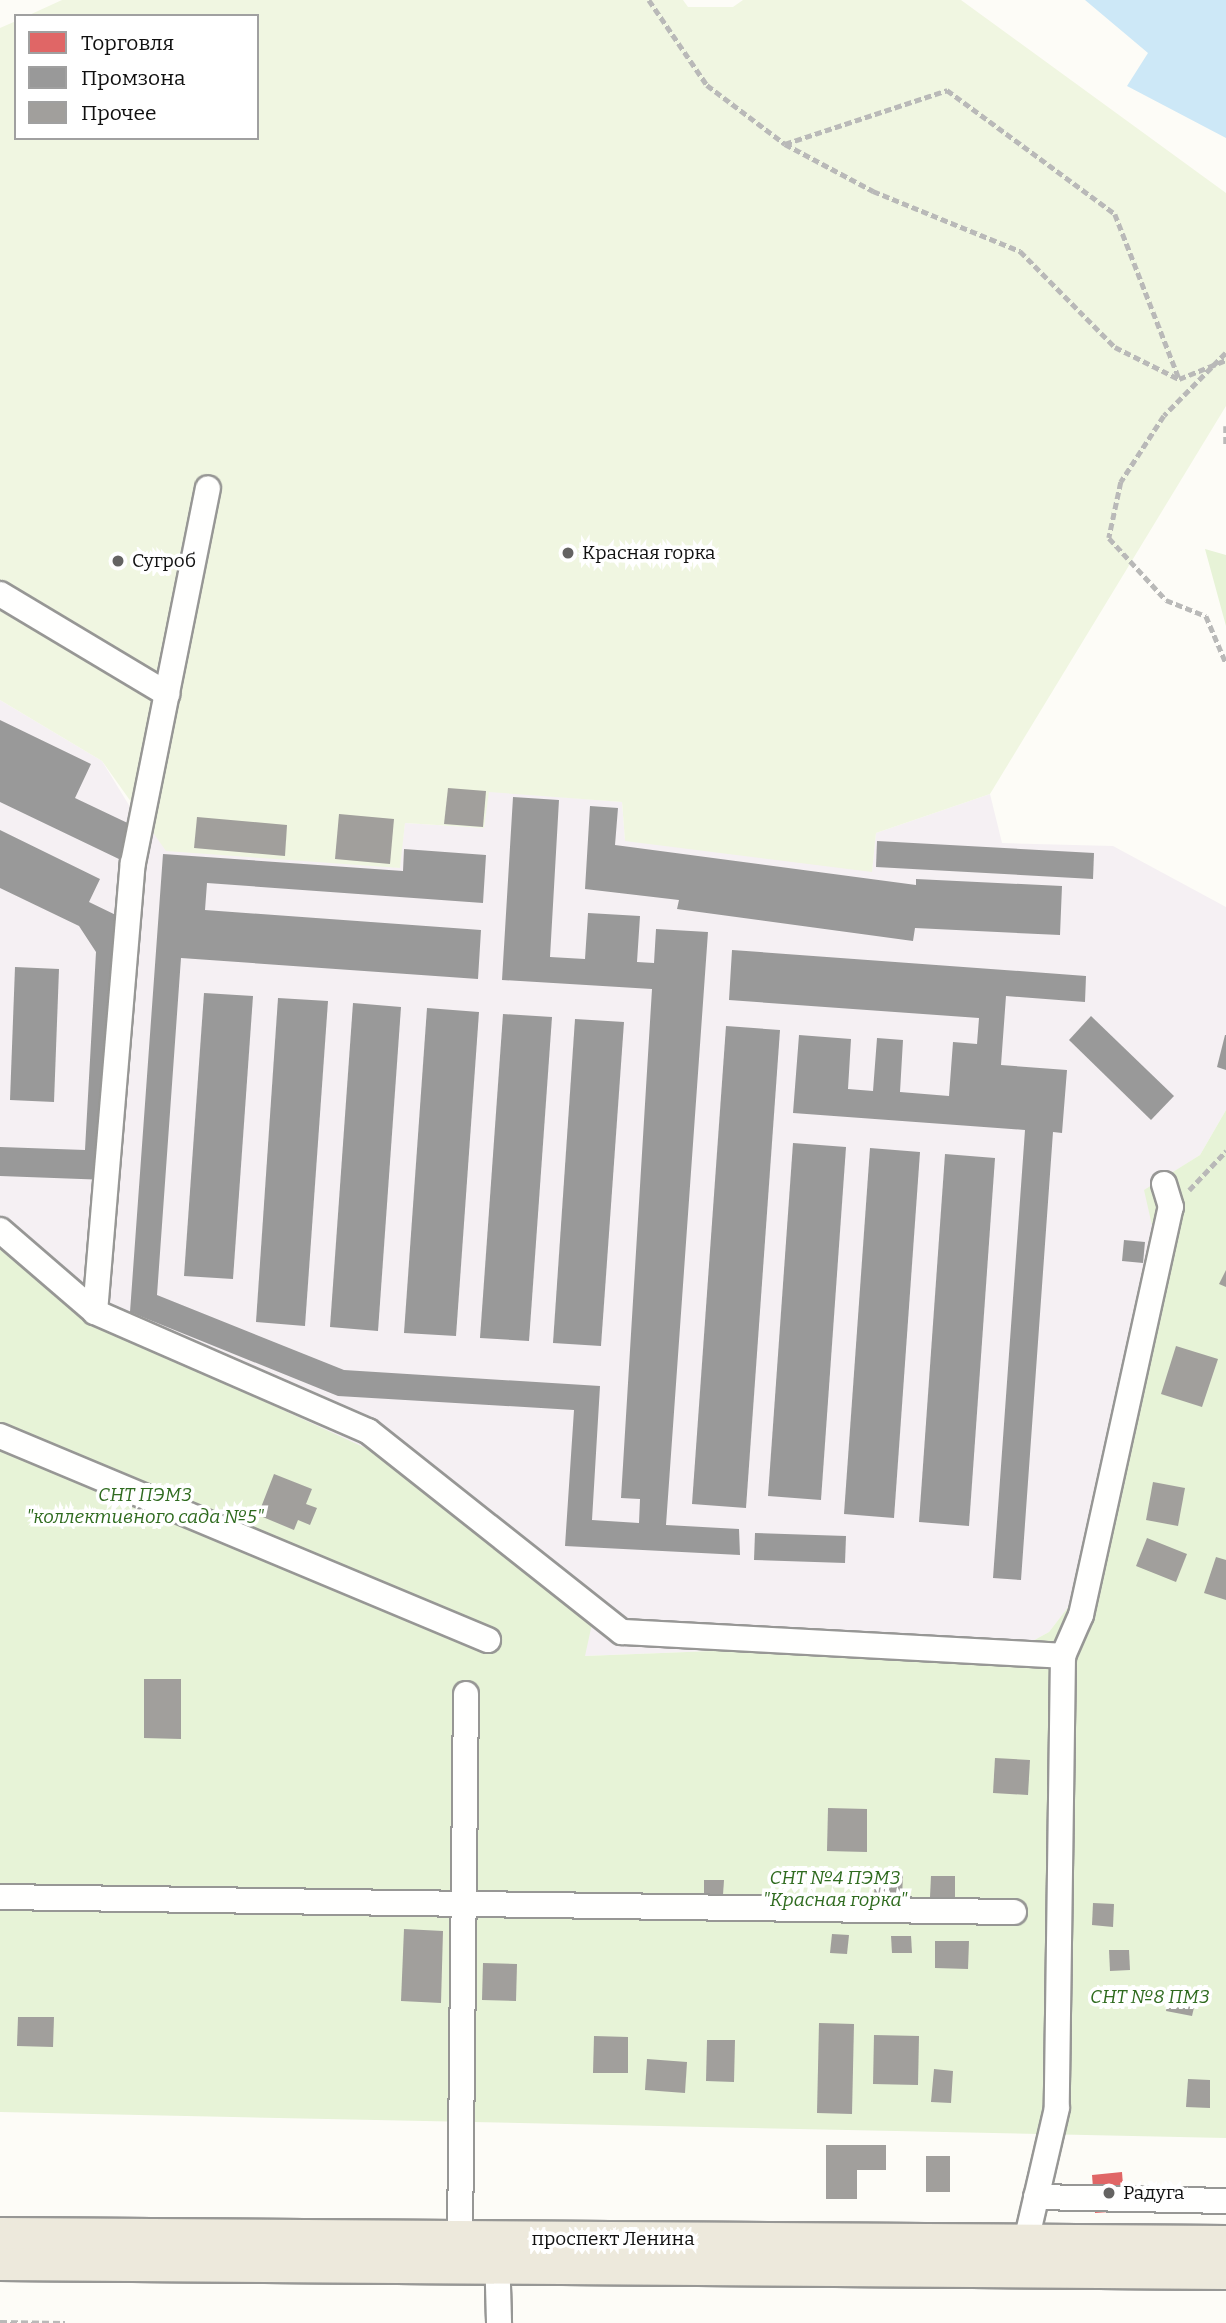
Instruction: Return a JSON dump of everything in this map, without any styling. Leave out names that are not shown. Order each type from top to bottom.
[{"type":"main road","name":"проспект Ленина","points":[[0,2234],[1226,2242]]},
{"type":"main road","name":"проспект Ленина","points":[[0,2264],[498,2271],[1226,2273]]},
{"type":"street","points":[[95,1312],[133,863],[208,488]]},
{"type":"street","points":[[0,594],[167,694]]},
{"type":"street","points":[[1026,2241],[1057,2108],[1063,1656],[1081,1615],[1167,1196]]},
{"type":"street","points":[[0,1230],[95,1312],[368,1431],[622,1632],[1063,1656]]},
{"type":"street","points":[[0,1436],[488,1640]]},
{"type":"street","points":[[460,2238],[466,1694]]},
{"type":"street","points":[[0,1896],[1014,1912]]},
{"type":"street","points":[[1036,2197],[1226,2201]]},
{"type":"street","points":[[497,2239],[499,2323]]},
{"type":"path","points":[[649,0],[707,85],[785,144],[873,191],[1020,251],[1115,347],[1179,379],[1223,361]]},
{"type":"path","points":[[785,144],[947,90],[1115,214],[1179,379]]},
{"type":"path","points":[[1226,353],[1223,361],[1164,416],[1121,482],[1109,538],[1166,600],[1206,616],[1226,663]]},
{"type":"path","points":[[1226,426],[1226,444]]},
{"type":"path","points":[[1167,1196],[1226,1151]]},
{"type":"path","points":[[0,2322],[65,2323]]},
{"type":"shaded area","points":[[0,700],[102,761],[135,815],[399,868],[405,823],[484,828],[488,791],[622,802],[625,840],[872,871],[876,833],[990,794],[1002,843],[1113,846],[1226,907],[1226,1110],[1200,1155],[1145,1190],[1153,1230],[1072,1602],[1049,1632],[1014,1651],[814,1647],[584,1656],[0,1243]]},
{"type":"green space","name":"Красная горка","points":[[62,0],[683,0],[688,7],[733,7],[743,0],[961,0],[1226,193],[1226,406],[990,794],[876,833],[872,872],[625,841],[622,802],[489,792],[484,828],[405,823],[400,868],[166,851],[102,761],[0,700],[0,28],[14,22],[14,140],[259,140],[259,14],[31,14]]},
{"type":"green space","points":[[1205,549],[1226,555],[1226,626]]},
{"type":"green space","name":"СНТ №4 ПЭМЗ \"Красная горка\"","points":[[1226,1110],[1226,2138],[0,2112],[0,1243],[139,1344],[372,1451],[595,1610],[585,1656],[814,1647],[1014,1651],[1049,1632],[1072,1602],[1153,1230],[1144,1190],[1200,1155]]},
{"type":"water","points":[[1085,0],[1226,0],[1226,138],[1127,86],[1148,53]]},
{"type":"building: Торговля","name":"Радуга","points":[[1122,2172],[1125,2211],[1095,2213],[1092,2175]]},
{"type":"building: Промзона","points":[[0,720],[91,764],[75,798],[136,827],[121,860],[0,802]]},
{"type":"building: Промзона","points":[[513,797],[559,800],[550,957],[585,959],[588,913],[640,916],[637,962],[654,963],[656,929],[708,932],[666,1525],[739,1529],[740,1555],[565,1546],[574,1410],[338,1396],[130,1312],[163,854],[403,871],[404,849],[486,855],[483,903],[207,883],[205,910],[481,930],[478,979],[181,958],[157,1295],[344,1370],[600,1386],[592,1520],[639,1523],[640,1499],[621,1498],[652,989],[502,980]]},
{"type":"building: Промзона","points":[[590,806],[618,808],[615,845],[916,885],[916,879],[1062,886],[1060,935],[915,928],[913,941],[677,909],[679,900],[585,889]]},
{"type":"building: Промзона","points":[[0,830],[100,879],[89,902],[122,918],[108,1180],[0,1176],[0,1147],[85,1150],[96,952],[79,926],[0,888]]},
{"type":"building: Промзона","points":[[877,841],[1094,853],[1093,879],[876,867]]},
{"type":"building: Промзона","points":[[732,950],[1086,976],[1085,1002],[1006,996],[1001,1065],[1067,1070],[1062,1133],[1053,1132],[1021,1580],[993,1578],[1025,1130],[793,1113],[799,1035],[851,1039],[848,1089],[873,1091],[877,1038],[903,1040],[900,1092],[949,1096],[953,1042],[977,1044],[979,1018],[729,1000]]},
{"type":"building: Промзона","points":[[15,967],[59,969],[54,1102],[10,1100]]},
{"type":"building: Промзона","points":[[204,993],[253,996],[233,1279],[184,1276]]},
{"type":"building: Промзона","points":[[278,998],[328,1001],[305,1326],[256,1322]]},
{"type":"building: Промзона","points":[[353,1003],[401,1007],[378,1331],[330,1327]]},
{"type":"building: Промзона","points":[[427,1008],[479,1012],[456,1336],[404,1333]]},
{"type":"building: Промзона","points":[[503,1014],[552,1017],[529,1341],[480,1338]]},
{"type":"building: Промзона","points":[[1091,1016],[1174,1096],[1151,1120],[1069,1040]]},
{"type":"building: Промзона","points":[[575,1019],[624,1022],[601,1346],[553,1343]]},
{"type":"building: Промзона","points":[[726,1026],[780,1030],[746,1508],[692,1504]]},
{"type":"building: Промзона","points":[[1226,1035],[1226,1070],[1217,1067]]},
{"type":"building: Промзона","points":[[793,1143],[846,1147],[821,1500],[768,1496]]},
{"type":"building: Промзона","points":[[870,1148],[920,1152],[894,1518],[844,1514]]},
{"type":"building: Промзона","points":[[945,1154],[995,1158],[969,1526],[919,1522]]},
{"type":"building: Промзона","points":[[1124,1240],[1145,1242],[1143,1263],[1122,1261]]},
{"type":"building: Промзона","points":[[755,1533],[846,1536],[845,1563],[754,1560]]},
{"type":"building: Прочее","points":[[448,788],[486,791],[483,827],[444,824]]},
{"type":"building: Прочее","points":[[339,814],[394,819],[390,864],[335,859]]},
{"type":"building: Прочее","points":[[197,817],[287,825],[285,856],[194,848]]},
{"type":"building: Прочее","points":[[1226,1270],[1226,1287],[1219,1284]]},
{"type":"building: Прочее","points":[[1176,1346],[1218,1359],[1202,1407],[1161,1394]]},
{"type":"building: Прочее","points":[[274,1474],[312,1489],[306,1504],[317,1508],[310,1525],[298,1520],[294,1530],[258,1515]]},
{"type":"building: Прочее","points":[[1153,1482],[1185,1488],[1178,1526],[1146,1520]]},
{"type":"building: Прочее","points":[[1147,1538],[1187,1554],[1176,1582],[1136,1566]]},
{"type":"building: Прочее","points":[[1216,1557],[1226,1560],[1226,1600],[1204,1593]]},
{"type":"building: Прочее","points":[[144,1679],[181,1679],[181,1739],[144,1738]]},
{"type":"building: Прочее","points":[[995,1758],[1030,1760],[1028,1795],[993,1793]]},
{"type":"building: Прочее","points":[[828,1808],[867,1809],[867,1852],[827,1851]]},
{"type":"building: Прочее","points":[[875,1873],[903,1874],[902,1899],[874,1899]]},
{"type":"building: Прочее","points":[[931,1876],[955,1876],[955,1898],[930,1897]]},
{"type":"building: Прочее","points":[[704,1880],[724,1880],[723,1895],[704,1895]]},
{"type":"building: Прочее","points":[[1093,1903],[1114,1904],[1113,1927],[1092,1925]]},
{"type":"building: Прочее","points":[[404,1929],[443,1931],[441,2003],[401,2001]]},
{"type":"building: Прочее","points":[[832,1934],[849,1935],[847,1954],[830,1953]]},
{"type":"building: Прочее","points":[[891,1936],[911,1936],[912,1953],[892,1953]]},
{"type":"building: Прочее","points":[[935,1941],[969,1941],[968,1969],[935,1968]]},
{"type":"building: Прочее","points":[[1109,1950],[1129,1950],[1130,1970],[1110,1971]]},
{"type":"building: Прочее","points":[[483,1963],[517,1964],[516,2001],[482,2000]]},
{"type":"building: Прочее","points":[[1170,1989],[1197,1995],[1192,2016],[1166,2011]]},
{"type":"building: Прочее","points":[[18,2017],[54,2017],[53,2047],[17,2046]]},
{"type":"building: Прочее","points":[[819,2023],[854,2024],[852,2114],[817,2113]]},
{"type":"building: Прочее","points":[[874,2035],[919,2036],[918,2085],[873,2084]]},
{"type":"building: Прочее","points":[[594,2036],[628,2037],[628,2073],[593,2073]]},
{"type":"building: Прочее","points":[[707,2040],[735,2040],[734,2082],[706,2081]]},
{"type":"building: Прочее","points":[[647,2059],[687,2062],[685,2093],[645,2090]]},
{"type":"building: Прочее","points":[[934,2069],[953,2071],[951,2103],[931,2102]]},
{"type":"building: Прочее","points":[[1188,2079],[1210,2080],[1210,2108],[1186,2107]]},
{"type":"building: Прочее","points":[[826,2145],[886,2145],[886,2170],[857,2170],[857,2199],[826,2199]]},
{"type":"building: Прочее","points":[[926,2156],[950,2156],[950,2192],[926,2192]]},
{"type":"place","name":"Красная горка","points":[[568,553]]},
{"type":"place","name":"Сугроб","points":[[118,561]]},
{"type":"place","name":"Радуга","points":[[1109,2193]]},
{"type":"park label","name":"СНТ ПЭМЗ \"коллективного сада №5\"","points":[[145,1506]]},
{"type":"park label","name":"СНТ №8 ПМЗ","points":[[1150,1997]]}]
